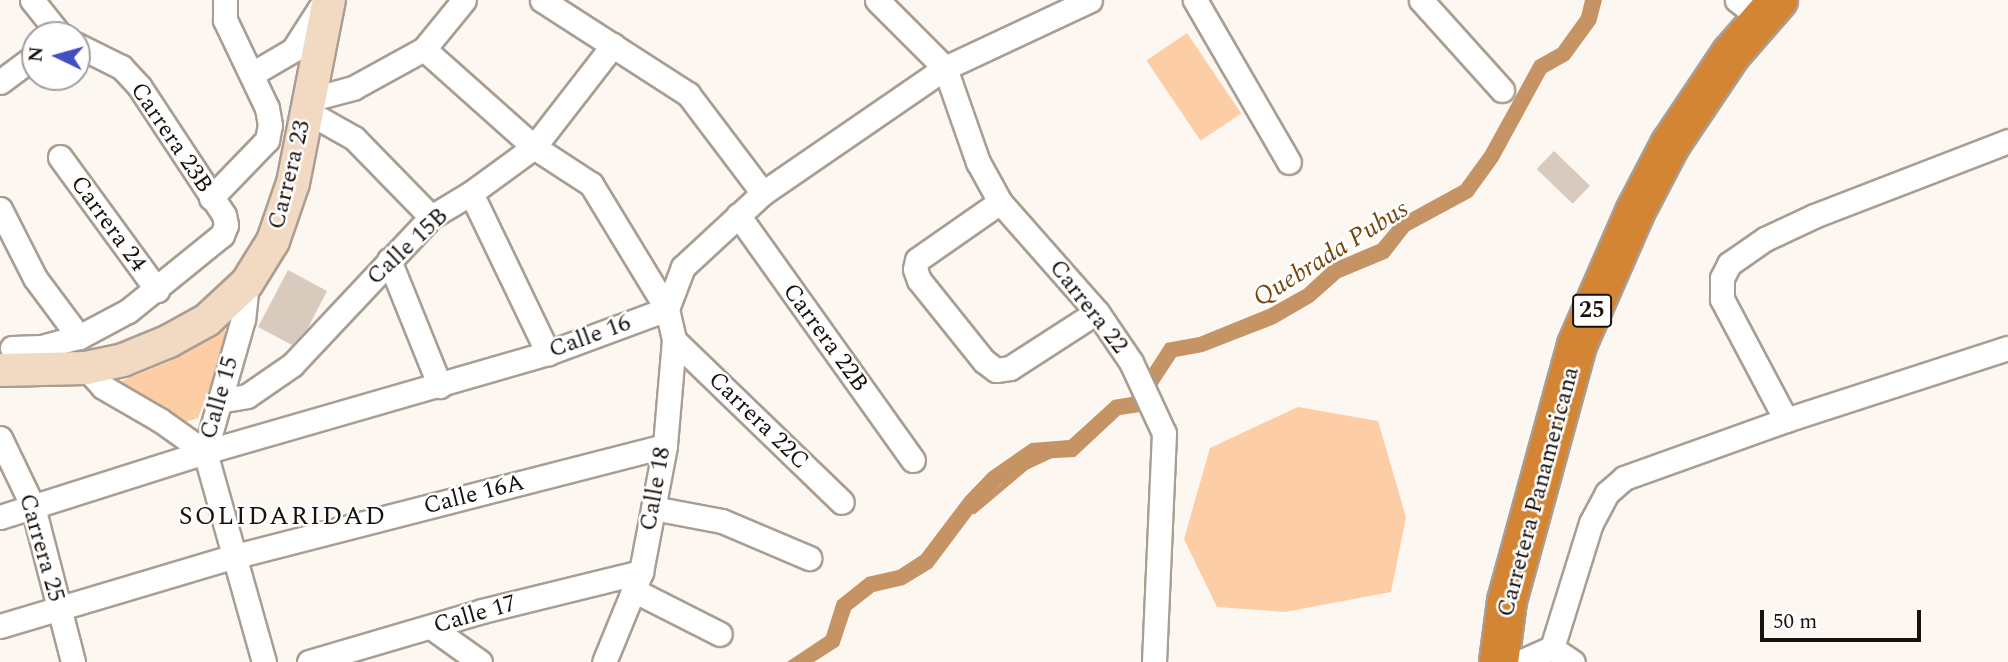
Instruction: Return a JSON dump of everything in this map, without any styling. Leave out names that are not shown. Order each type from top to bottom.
[{"type":"highway","name":"Carretera Panamericana","points":[[1499,662],[1507,601],[1577,345],[1635,212],[1670,145],[1731,54],[1758,6]]},
{"type":"street","points":[[32,0],[49,21]]},
{"type":"street","points":[[253,74],[293,50],[327,0]]},
{"type":"street","name":"Carrera 23","points":[[4,355],[45,371],[86,368],[123,360],[169,341],[207,320],[247,283],[273,241],[293,183],[327,0]]},
{"type":"street","points":[[307,105],[353,88],[424,49],[464,0]]},
{"type":"street","points":[[542,0],[688,94],[763,193]]},
{"type":"street","name":"Carrera 22","points":[[877,0],[945,68],[978,162],[1000,202],[1097,312],[1131,362],[1164,433],[1160,658]]},
{"type":"street","points":[[667,309],[683,267],[763,193],[945,68],[1090,0]]},
{"type":"street","points":[[1195,0],[1289,162]]},
{"type":"street","points":[[1421,0],[1502,90]]},
{"type":"street","points":[[4,355],[79,337],[128,311],[222,235],[226,225],[217,207],[267,141],[270,125],[267,108],[225,10]]},
{"type":"street","name":"Calle 15B","points":[[219,401],[247,396],[292,365],[431,217],[471,193],[534,147],[613,45]]},
{"type":"street","points":[[424,49],[534,147],[591,184],[667,309]]},
{"type":"street","name":"Carrera 23B","points":[[91,52],[121,67],[139,86],[217,207]]},
{"type":"street","points":[[0,82],[21,66]]},
{"type":"street","points":[[307,105],[354,138],[431,217]]},
{"type":"street","points":[[1786,420],[1722,299],[1722,278],[1729,264],[1765,239],[1814,216],[2008,141]]},
{"type":"street","name":"Carrera 24","points":[[60,157],[157,290]]},
{"type":"street","points":[[471,193],[548,353]]},
{"type":"street","points":[[1000,202],[917,260],[915,269],[919,280],[984,361],[996,370],[1010,368],[1097,312]]},
{"type":"street","points":[[0,209],[35,278],[79,337]]},
{"type":"street","name":"Carrera 22B","points":[[738,215],[913,460]]},
{"type":"street","points":[[389,260],[440,386]]},
{"type":"street","name":"Calle 15","points":[[86,368],[103,387],[160,420],[205,452],[243,320],[247,283]]},
{"type":"street","name":"Calle 18","points":[[604,662],[637,581],[665,446],[674,340],[667,309]]},
{"type":"street","name":"Calle 16","points":[[0,517],[205,452],[548,353],[667,309]]},
{"type":"street","name":"Carrera 22C","points":[[674,340],[842,502]]},
{"type":"street","points":[[1520,662],[1552,648],[1591,523],[1607,493],[1624,478],[1786,420],[2008,348]]},
{"type":"street","name":"Carrera 25","points":[[0,438],[33,507],[73,662]]},
{"type":"street","name":"Calle 16A","points":[[0,626],[232,557],[665,446]]},
{"type":"street","points":[[205,452],[232,557],[264,662]]},
{"type":"street","points":[[653,508],[722,521],[809,558]]},
{"type":"street","points":[[637,581],[720,634]]},
{"type":"street","name":"Calle 17","points":[[309,662],[482,611],[637,581]]},
{"type":"street","points":[[431,627],[480,662]]},
{"type":"street","points":[[1552,648],[1573,662]]},
{"type":"shaded area","points":[[1585,0],[1602,0],[1596,23],[1569,60],[1546,73],[1498,161],[1472,197],[1409,231],[1388,258],[1340,278],[1313,302],[1275,324],[1203,352],[1176,357],[1140,412],[1120,415],[1075,457],[1037,459],[1000,485],[977,508],[932,568],[904,585],[874,592],[851,610],[839,646],[814,662],[787,662],[826,636],[837,601],[867,577],[898,570],[921,555],[965,497],[989,472],[1031,443],[1069,440],[1113,400],[1131,397],[1166,343],[1199,337],[1268,309],[1304,289],[1331,264],[1378,244],[1399,219],[1461,185],[1485,152],[1535,61],[1558,48],[1581,16]]},
{"type":"shaded area","points":[[1187,33],[1241,113],[1201,141],[1146,60]]},
{"type":"shaded area","points":[[223,326],[227,335],[221,359],[198,418],[185,422],[165,414],[117,383],[170,361]]},
{"type":"shaded area","points":[[1298,407],[1378,421],[1406,517],[1391,592],[1285,612],[1217,607],[1184,539],[1210,448]]},
{"type":"building","points":[[1554,151],[1590,186],[1573,204],[1537,169]]},
{"type":"building","points":[[288,270],[327,291],[308,328],[292,345],[258,327]]},
{"type":"waterway","name":"Quebrada Pubus","points":[[974,511],[1026,467],[1052,455]]},
{"type":"district","name":"SOLIDARIDAD","points":[[283,517]]}]
